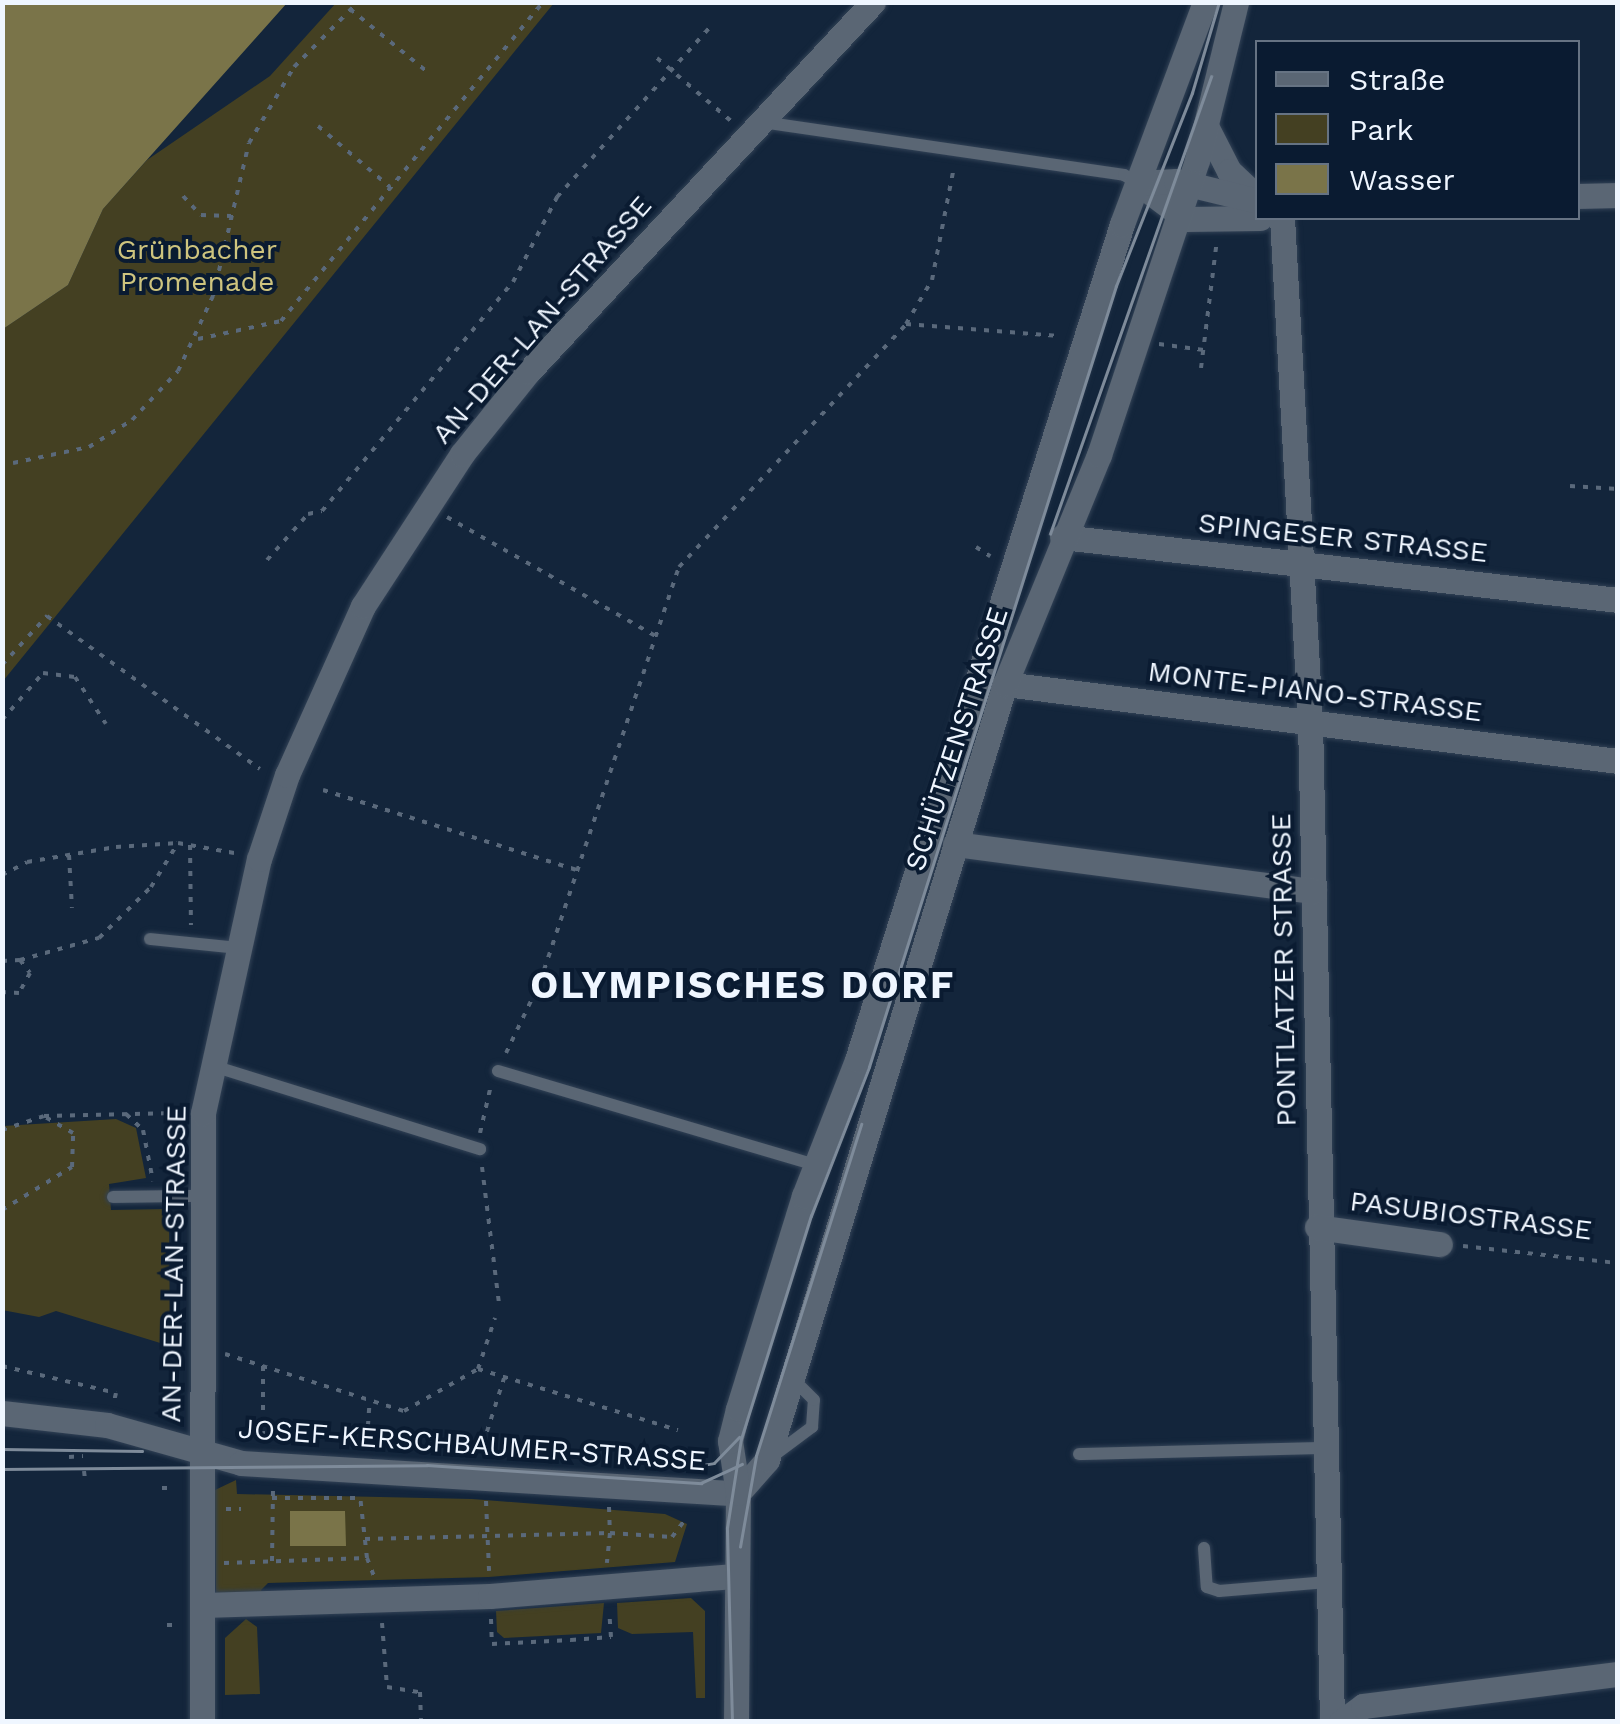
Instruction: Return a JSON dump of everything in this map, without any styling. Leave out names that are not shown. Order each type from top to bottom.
[{"type":"street","name":"AN-DER-LAN-STRASSE","points":[[202,1722],[200,1196],[210,1064],[259,858],[314,706],[363,606],[425,505],[528,372],[873,2]]},
{"type":"street","name":"SCHÜTZENSTRASSE","points":[[736,1722],[734,1576],[738,1493],[730,1441],[816,1165],[857,1060],[1138,183],[1205,2]]},
{"type":"street","name":"SCHÜTZENSTRASSE","points":[[738,1493],[767,1460],[1004,684],[1099,455],[1207,128],[1236,2]]},
{"type":"street","points":[[1207,128],[1228,171],[1255,196]]},
{"type":"street","points":[[1138,183],[1189,184],[1255,198]]},
{"type":"street","points":[[1138,183],[1178,216],[1204,223],[1255,218]]},
{"type":"street","points":[[1580,196],[1618,195]]},
{"type":"street","name":"PONTLATZER STRASSE","points":[[1282,220],[1310,721],[1317,1228],[1332,1722]]},
{"type":"street","name":"SPINGESER STRASSE","points":[[1062,537],[1618,600]]},
{"type":"street","name":"MONTE-PIANO-STRASSE","points":[[1004,684],[1618,762]]},
{"type":"street","points":[[955,844],[1314,891]]},
{"type":"street","name":"PASUBIOSTRASSE","points":[[1317,1228],[1440,1244]]},
{"type":"street","name":"JOSEF-KERSCHBAUMER-STRASSE","points":[[2,1414],[107,1425],[241,1463],[738,1493]]},
{"type":"street","points":[[203,1605],[490,1596],[734,1576]]},
{"type":"street","points":[[1342,1722],[1363,1706],[1618,1674]]},
{"type":"lane","points":[[761,122],[1124,175],[1138,183]]},
{"type":"lane","points":[[150,938],[198,940],[238,948]]},
{"type":"lane","points":[[210,1064],[480,1149]]},
{"type":"lane","points":[[498,1070],[816,1165]]},
{"type":"lane","points":[[113,1197],[200,1196]]},
{"type":"lane","points":[[1079,1454],[1324,1448]]},
{"type":"lane","points":[[1204,1548],[1207,1587],[1218,1591],[1328,1582]]},
{"type":"path","points":[[13,463],[89,447],[132,420],[198,339],[245,154],[263,115],[294,67],[358,2]]},
{"type":"path","points":[[198,339],[280,321],[543,2]]},
{"type":"path","points":[[350,8],[430,74]]},
{"type":"path","points":[[267,560],[313,510],[320,513],[513,282],[557,197],[712,24]]},
{"type":"path","points":[[657,58],[731,121]]},
{"type":"path","points":[[318,126],[390,187]]},
{"type":"path","points":[[499,1304],[480,1149],[482,1104],[540,982],[679,566],[906,324],[932,280],[956,152]]},
{"type":"path","points":[[183,196],[201,215],[231,216]]},
{"type":"path","points":[[1201,368],[1217,236]]},
{"type":"path","points":[[906,324],[1070,337]]},
{"type":"path","points":[[1148,343],[1204,350]]},
{"type":"path","points":[[1570,486],[1618,489]]},
{"type":"path","points":[[425,505],[656,636]]},
{"type":"path","points":[[976,547],[999,560]]},
{"type":"path","points":[[2,666],[47,616],[260,770]]},
{"type":"path","points":[[2,720],[43,673],[76,677],[106,724]]},
{"type":"path","points":[[323,790],[577,870]]},
{"type":"path","points":[[2,962],[100,938],[151,887],[178,843]]},
{"type":"path","points":[[2,875],[26,862],[178,843],[234,854]]},
{"type":"path","points":[[190,845],[191,927],[198,940]]},
{"type":"path","points":[[69,855],[72,908]]},
{"type":"path","points":[[2,992],[13,994],[28,985],[28,968],[20,960]]},
{"type":"path","points":[[2,1130],[44,1116],[177,1113]]},
{"type":"path","points":[[126,1114],[143,1130],[152,1194]]},
{"type":"path","points":[[2,1210],[72,1167],[73,1133],[44,1116]]},
{"type":"path","name":"PASUBIOSTRASSE","points":[[1440,1244],[1618,1263]]},
{"type":"path","points":[[220,1353],[404,1411],[478,1369],[495,1318]]},
{"type":"path","points":[[2,1366],[116,1393],[107,1425]]},
{"type":"path","points":[[263,1366],[264,1439]]},
{"type":"path","points":[[478,1369],[678,1430]]},
{"type":"path","points":[[482,1444],[504,1378]]},
{"type":"path","points":[[367,1439],[370,1400]]},
{"type":"path","points":[[69,1456],[83,1456]]},
{"type":"path","points":[[84,1471],[85,1479]]},
{"type":"path","points":[[162,1488],[172,1488]]},
{"type":"path","points":[[272,1561],[272,1494],[360,1495],[366,1558],[375,1581]]},
{"type":"path","points":[[486,1496],[489,1577]]},
{"type":"path","points":[[606,1568],[608,1505]]},
{"type":"path","points":[[365,1539],[610,1534],[672,1537],[688,1517]]},
{"type":"path","points":[[214,1563],[366,1558]]},
{"type":"path","points":[[491,1609],[492,1644],[575,1640],[611,1637],[608,1600]]},
{"type":"path","points":[[381,1613],[387,1687],[420,1692],[421,1722]]},
{"type":"path","points":[[167,1625],[175,1625]]},
{"type":"green space","name":"Grünbacher Promenade","points":[[336,3],[554,3],[3,681],[3,329],[68,285],[103,209],[147,160],[270,76]]},
{"type":"green space","points":[[116,1119],[136,1128],[146,1178],[109,1184],[111,1210],[169,1209],[170,1346],[56,1311],[39,1317],[2,1310],[3,1126]]},
{"type":"green space","points":[[236,1480],[237,1494],[472,1499],[665,1514],[687,1524],[675,1562],[489,1577],[268,1583],[261,1590],[266,1597],[216,1593],[215,1490]]},
{"type":"green space","points":[[691,1598],[705,1611],[705,1698],[696,1698],[693,1632],[632,1634],[618,1628],[617,1603]]},
{"type":"green space","points":[[604,1603],[601,1633],[504,1638],[497,1632],[496,1611]]},
{"type":"green space","points":[[246,1619],[257,1627],[260,1694],[225,1695],[225,1638]]},
{"type":"water","points":[[3,2],[287,3],[103,209],[68,285],[3,329]]},
{"type":"water","points":[[290,1511],[345,1511],[346,1546],[290,1546]]},
{"type":"tram line","points":[[732,1722],[727,1528],[741,1439],[811,1216],[869,1067],[1116,286],[1192,93],[1219,2]]},
{"type":"tram line","points":[[1050,534],[1211,77]]},
{"type":"tram line","points":[[740,1547],[756,1456],[861,1124]]},
{"type":"tram line","points":[[677,1469],[714,1463],[739,1437]]},
{"type":"tram line","points":[[2,1449],[142,1451]]},
{"type":"tram line","points":[[2,1469],[427,1465],[701,1483],[742,1464]]},
{"type":"district","name":"OLYMPISCHES DORF","points":[[743,986]]}]
